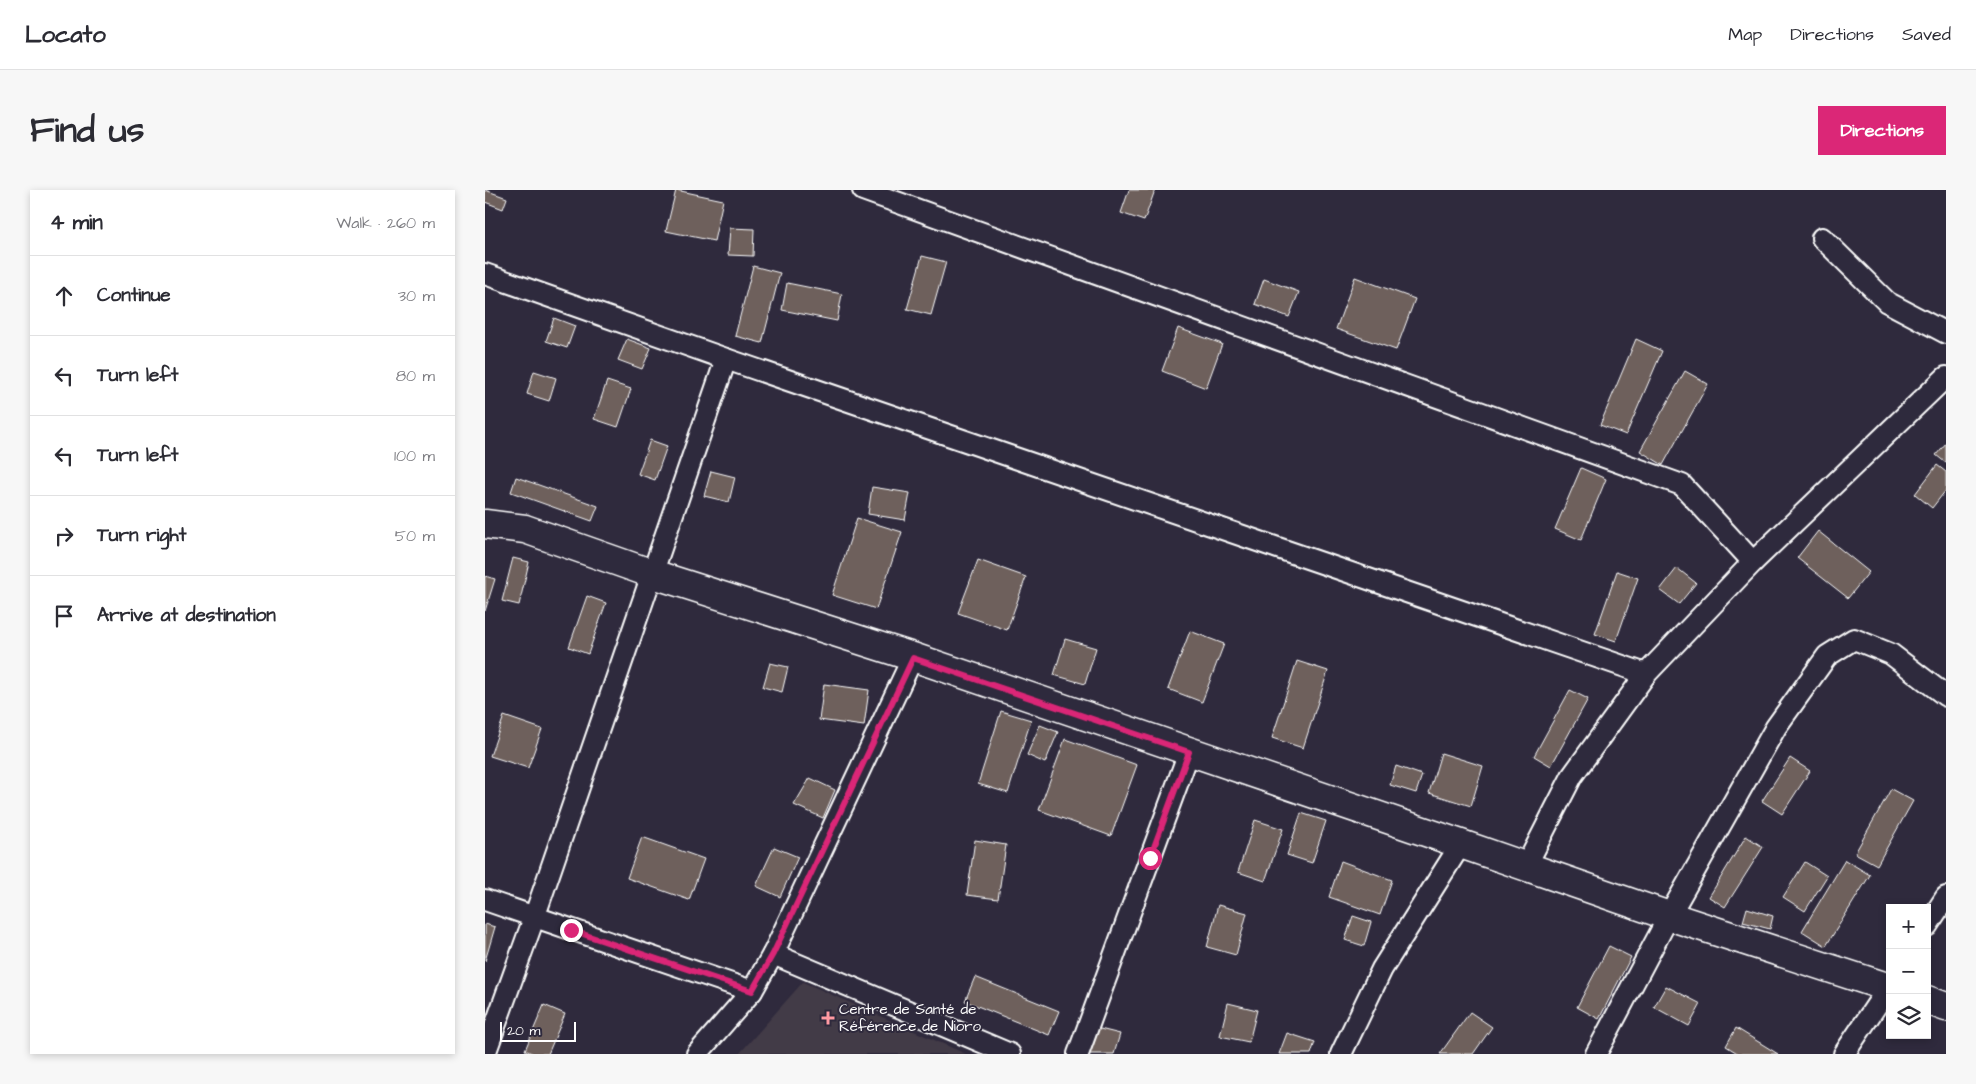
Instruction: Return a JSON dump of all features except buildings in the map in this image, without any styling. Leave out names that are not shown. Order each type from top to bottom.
[{"type":"street","points":[[863,190],[1682,485],[1753,562]]},
{"type":"street","points":[[1822,238],[1887,302],[1946,334]]},
{"type":"street","points":[[485,274],[726,359],[1646,674]]},
{"type":"street","points":[[485,1054],[534,918],[726,359]]},
{"type":"street","points":[[1525,866],[1571,776],[1646,674],[1753,562],[1946,377]]},
{"type":"street","points":[[485,524],[525,529],[653,574],[913,658],[1669,916],[1886,986]]},
{"type":"street","points":[[1596,1054],[1669,916],[1776,728],[1827,656],[1854,639],[1891,654],[1946,696]]},
{"type":"street","points":[[697,1054],[752,991],[773,954],[913,658]]},
{"type":"street","points":[[1078,1054],[1189,752]]},
{"type":"street","points":[[1341,1054],[1382,969],[1461,844]]},
{"type":"street","points":[[1931,920],[1946,897]]},
{"type":"street","points":[[485,900],[752,991]]},
{"type":"street","points":[[773,954],[1010,1054]]},
{"type":"street","points":[[1844,1054],[1886,991]]},
{"type":"street","points":[[1931,1001],[1946,1007]]},
{"type":"shaded area","name":"Centre de Santé de Référence de Nioro","points":[[803,982],[966,1054],[739,1054]]},
{"type":"place","name":"Centre de Santé de Référence de Nioro","points":[[828,1018]]},
{"type":"route","points":[[571,930],[752,991],[773,954],[913,658],[1189,752],[1150,858]]}]
